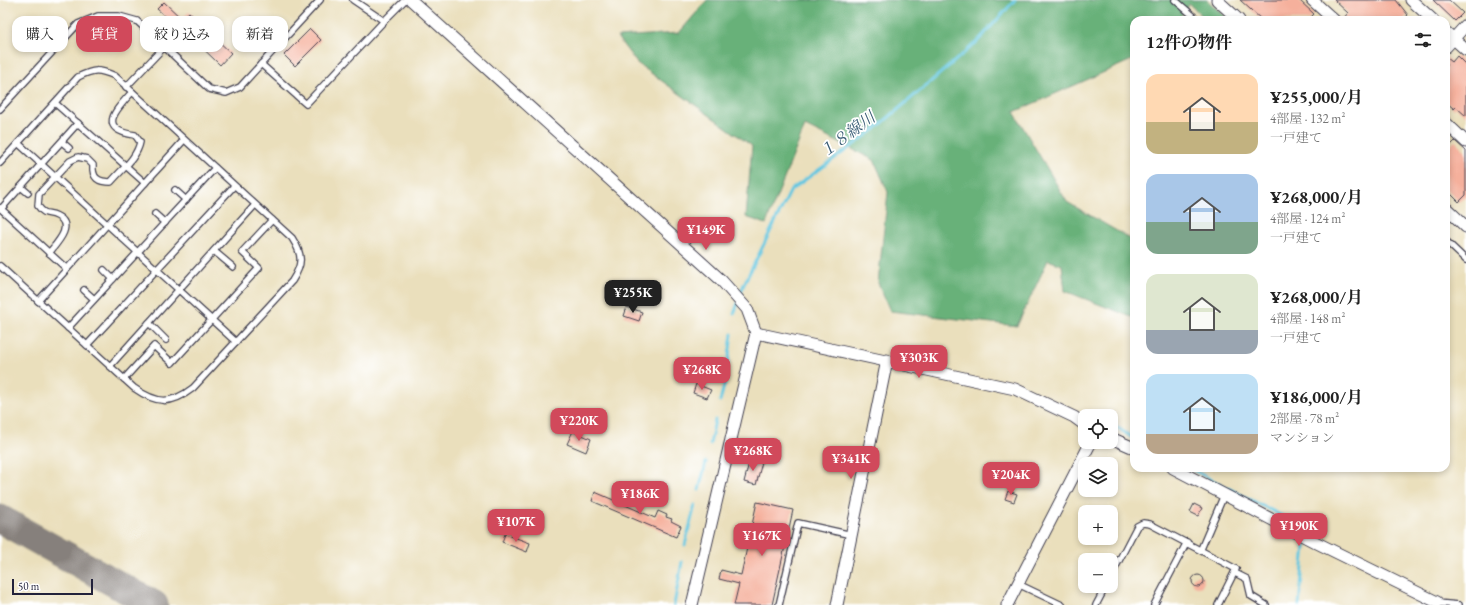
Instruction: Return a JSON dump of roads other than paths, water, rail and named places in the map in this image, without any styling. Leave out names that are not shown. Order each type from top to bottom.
[{"type":"street","points":[[411,0],[721,280],[747,310],[756,333],[692,605]]},
{"type":"street","points":[[1217,0],[1235,16]]},
{"type":"street","points":[[1312,0],[1327,16]]},
{"type":"street","points":[[1411,0],[1429,16]]},
{"type":"street","points":[[1450,37],[1466,25]]},
{"type":"street","points":[[1450,40],[1466,50]]},
{"type":"street","points":[[1450,127],[1466,142]]},
{"type":"street","points":[[1450,212],[1466,227]]},
{"type":"street","points":[[756,333],[887,360],[1015,389],[1078,420]]},
{"type":"street","points":[[837,605],[887,360]]},
{"type":"street","points":[[1118,441],[1130,446]]},
{"type":"street","points":[[1008,605],[1087,449]]},
{"type":"street","points":[[1180,472],[1436,603]]},
{"type":"lane","points":[[171,52],[209,89],[226,93],[240,87],[320,0]]},
{"type":"lane","points":[[353,0],[384,21]]},
{"type":"lane","points":[[261,64],[306,104],[405,0]]},
{"type":"lane","points":[[1175,0],[1193,16]]},
{"type":"lane","points":[[0,109],[78,24],[98,16],[119,16],[140,23]]},
{"type":"lane","points":[[126,87],[159,52]]},
{"type":"lane","points":[[0,163],[78,77],[92,70],[103,71],[114,76],[292,238],[299,250],[301,259],[298,272],[292,281],[193,388],[180,397],[159,401],[134,388],[0,266]]},
{"type":"lane","points":[[49,253],[62,237],[65,227],[62,220],[57,216],[42,212],[37,202],[39,194],[70,161],[78,157],[87,159],[93,165],[92,174],[96,180],[111,182],[136,154],[140,142],[135,135],[120,133],[114,127],[112,120],[115,112],[132,92]]},
{"type":"lane","points":[[55,103],[145,183]]},
{"type":"lane","points":[[67,269],[0,209],[78,124]]},
{"type":"lane","points":[[38,301],[184,140]]},
{"type":"lane","points":[[62,142],[69,148]]},
{"type":"lane","points":[[18,143],[236,342]]},
{"type":"lane","points":[[68,328],[215,168]]},
{"type":"lane","points":[[87,345],[234,186]]},
{"type":"lane","points":[[21,187],[28,193]]},
{"type":"lane","points":[[175,190],[186,200]]},
{"type":"lane","points":[[110,366],[255,205]]},
{"type":"lane","points":[[155,214],[165,223]]},
{"type":"lane","points":[[124,379],[154,346],[172,363],[259,268],[242,252],[272,220]]},
{"type":"lane","points":[[1450,245],[1466,260]]},
{"type":"lane","points":[[214,251],[233,267]]},
{"type":"lane","points":[[104,270],[114,279]]},
{"type":"lane","points":[[84,290],[94,299]]},
{"type":"lane","points":[[149,323],[166,340]]},
{"type":"lane","points":[[1201,549],[1224,495]]},
{"type":"lane","points":[[779,605],[798,523],[852,535]]},
{"type":"lane","points":[[1118,563],[1137,526],[1144,523],[1150,524],[1236,568],[1235,573],[1218,605]]},
{"type":"lane","points":[[1154,605],[1187,542]]},
{"type":"lane","points":[[1235,573],[1248,580],[1252,596],[1266,605]]},
{"type":"lane","points":[[1018,584],[1062,605]]},
{"type":"lane","points":[[1096,605],[1102,593]]},
{"type":"lane","points":[[1436,603],[1459,605]]},
{"type":"waterway","name":"１８線川","points":[[739,298],[744,284],[791,190],[874,130],[977,42],[1015,0]]},
{"type":"waterway","name":"１８線川","points":[[734,314],[738,303]]},
{"type":"waterway","name":"１８線川","points":[[728,363],[732,334]]},
{"type":"waterway","points":[[902,348],[935,358]]},
{"type":"waterway","name":"１８線川","points":[[720,401],[725,382]]},
{"type":"waterway","name":"１８線川","points":[[710,444],[715,420]]},
{"type":"waterway","points":[[1118,428],[1130,436]]},
{"type":"waterway","name":"１８線川","points":[[699,490],[706,462]]},
{"type":"waterway","points":[[1197,472],[1306,528]]},
{"type":"waterway","name":"１８線川","points":[[685,545],[695,505]]},
{"type":"waterway","points":[[1299,605],[1305,546]]},
{"type":"waterway","name":"１８線川","points":[[674,605],[682,562]]}]
